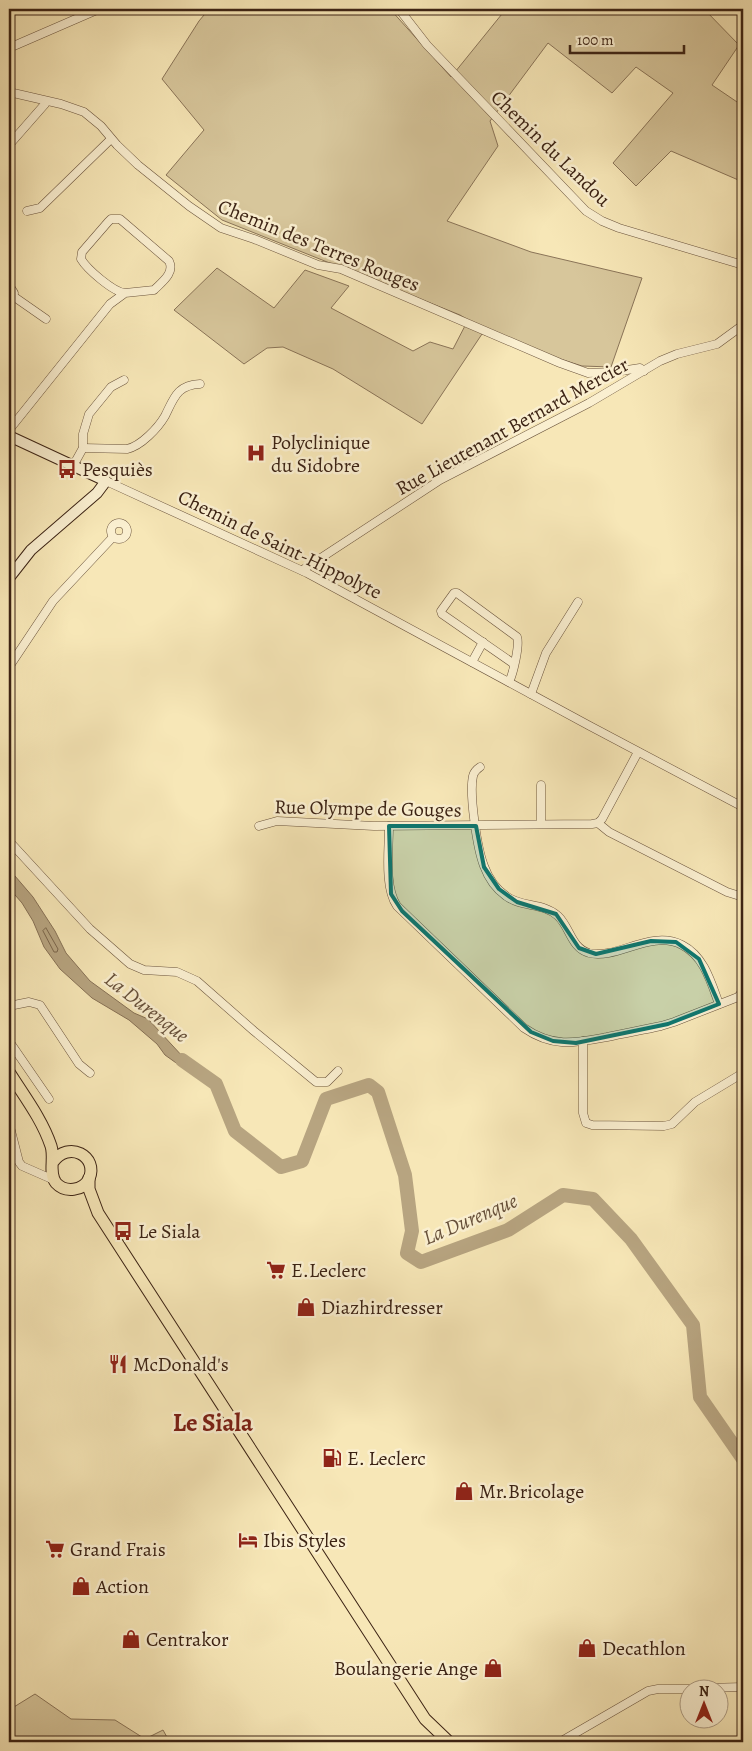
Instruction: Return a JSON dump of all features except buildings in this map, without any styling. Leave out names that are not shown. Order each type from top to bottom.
[{"type":"main road","points":[[9,1072],[45,1129],[63,1147],[81,1153],[89,1162],[89,1189],[98,1213]]},
{"type":"main road","points":[[45,1129],[53,1154],[52,1172],[54,1180],[60,1186],[82,1196],[98,1213],[425,1719],[436,1742]]},
{"type":"main road","points":[[53,1163],[60,1154],[72,1151]]},
{"type":"main road","points":[[72,1190],[82,1186],[89,1178]]},
{"type":"main road","points":[[425,1719],[449,1742]]},
{"type":"street","points":[[10,45],[99,9]]},
{"type":"street","name":"Chemin du Landou","points":[[399,9],[427,45],[586,211],[602,221],[619,228],[743,265]]},
{"type":"street","points":[[739,9],[743,13]]},
{"type":"street","name":"Chemin des Terres Rouges","points":[[9,92],[73,107],[84,112],[94,119],[128,157],[162,186],[221,228],[254,238],[318,265],[341,269],[560,363],[588,373],[640,368],[644,371]]},
{"type":"street","points":[[9,144],[46,101]]},
{"type":"street","points":[[27,211],[40,208],[111,139]]},
{"type":"street","points":[[116,218],[120,219],[169,261],[172,268],[154,290],[125,293],[118,292],[109,286],[83,263],[81,255],[108,222],[116,218]]},
{"type":"street","points":[[9,285],[13,290],[11,297],[46,320]]},
{"type":"street","points":[[109,286],[110,304]]},
{"type":"street","points":[[9,430],[110,304],[125,293]]},
{"type":"street","name":"Rue Lieutenant Bernard Mercier","points":[[303,571],[440,480],[589,403],[677,354],[717,344],[736,328],[743,325]]},
{"type":"street","points":[[73,466],[83,448],[83,434],[89,414],[111,387],[124,380]]},
{"type":"street","points":[[83,448],[134,448],[145,440],[164,418],[171,402],[183,388],[200,384]]},
{"type":"street","name":"Chemin de Saint-Hippolyte","points":[[9,436],[303,571],[743,807]]},
{"type":"street","points":[[9,578],[31,550],[97,493],[106,482]]},
{"type":"street","points":[[9,667],[53,600],[113,537]]},
{"type":"street","points":[[509,682],[514,664],[518,643],[517,637],[457,593],[454,593],[441,611],[442,614],[514,664]]},
{"type":"street","points":[[531,694],[546,653],[578,602]]},
{"type":"street","points":[[472,662],[485,643]]},
{"type":"street","points":[[638,752],[598,823],[609,832],[728,892],[743,897]]},
{"type":"street","name":"Rue Olympe de Gouges","points":[[476,826],[473,778],[476,770],[480,767]]},
{"type":"street","points":[[541,785],[541,824]]},
{"type":"street","name":"Rue Olympe de Gouges","points":[[259,826],[277,821],[389,826],[598,823]]},
{"type":"street","points":[[389,826],[390,889],[393,900],[402,911],[531,1032],[553,1042],[583,1042],[668,1024],[738,997],[743,992]]},
{"type":"street","points":[[476,826],[484,867],[493,883],[505,895],[517,902],[545,908],[554,912],[561,919],[577,945],[590,953],[601,953],[657,940],[671,941],[682,945],[702,963],[719,1004]]},
{"type":"street","points":[[9,841],[90,929],[130,964],[144,970],[177,972],[197,981],[316,1082],[327,1082],[338,1071]]},
{"type":"street","points":[[9,1014],[9,1006],[29,1002],[40,1005],[78,1064],[90,1073]]},
{"type":"street","points":[[9,1041],[49,1099]]},
{"type":"street","points":[[583,1042],[583,1113],[586,1123],[592,1125],[664,1126],[672,1124],[695,1102],[743,1073]]},
{"type":"street","points":[[9,1123],[19,1162],[26,1169],[54,1180]]},
{"type":"street","points":[[31,1170],[53,1163]]},
{"type":"street","points":[[730,1687],[743,1687]]},
{"type":"street","points":[[560,1742],[648,1691],[680,1689]]},
{"type":"highlighted area","points":[[389,826],[476,826],[484,867],[499,889],[517,902],[556,914],[579,948],[596,954],[651,941],[676,942],[699,959],[719,1004],[668,1024],[576,1043],[553,1041],[531,1032],[402,911],[391,894]]},
{"type":"shaded area","points":[[209,9],[390,9],[451,77],[506,9],[704,9],[739,45],[712,85],[743,106],[743,182],[671,151],[636,186],[613,163],[673,93],[636,67],[612,93],[548,43],[490,121],[498,146],[447,221],[531,252],[642,278],[611,367],[582,366],[482,334],[422,424],[333,369],[283,347],[267,348],[244,364],[174,310],[217,268],[274,308],[305,270],[349,286],[331,308],[413,351],[430,342],[453,349],[468,320],[460,315],[222,220],[166,175],[204,130],[162,79],[199,21]]},
{"type":"shaded area","points":[[35,1694],[71,1719],[115,1720],[145,1739],[163,1730],[168,1739],[165,1742],[9,1742],[9,1710]]},
{"type":"water","points":[[9,869],[33,897],[55,931],[66,953],[90,981],[134,1013],[148,1019],[184,1058],[202,1072],[179,1065],[165,1055],[157,1044],[129,1020],[92,998],[60,969],[44,947],[33,921],[22,903],[9,888]]},
{"type":"waterway","name":"La Durenque","points":[[182,1060],[216,1084],[235,1131],[281,1167],[302,1161],[326,1099],[369,1085],[378,1092],[405,1175],[412,1231],[407,1253],[421,1262],[508,1230],[563,1195],[593,1199],[631,1239],[693,1325],[700,1397],[743,1459]]},
{"type":"place","name":"Polyclinique du Sidobre","points":[[256,453]]},
{"type":"place","name":"Pesquiès","points":[[67,469]]},
{"type":"place","name":"Le Siala","points":[[123,1231]]},
{"type":"place","name":"E.Leclerc","points":[[276,1270]]},
{"type":"place","name":"Diazhirdresser","points":[[306,1307]]},
{"type":"place","name":"McDonald's","points":[[118,1364]]},
{"type":"place","name":"E. Leclerc","points":[[332,1458]]},
{"type":"place","name":"Mr.Bricolage","points":[[464,1491]]},
{"type":"place","name":"Ibis Styles","points":[[248,1540]]},
{"type":"place","name":"Grand Frais","points":[[55,1549]]},
{"type":"place","name":"Action","points":[[81,1586]]},
{"type":"place","name":"Centrakor","points":[[131,1639]]},
{"type":"place","name":"Decathlon","points":[[587,1648]]},
{"type":"place","name":"Boulangerie Ange","points":[[493,1668]]},
{"type":"district","name":"Le Siala","points":[[213,1422]]}]
